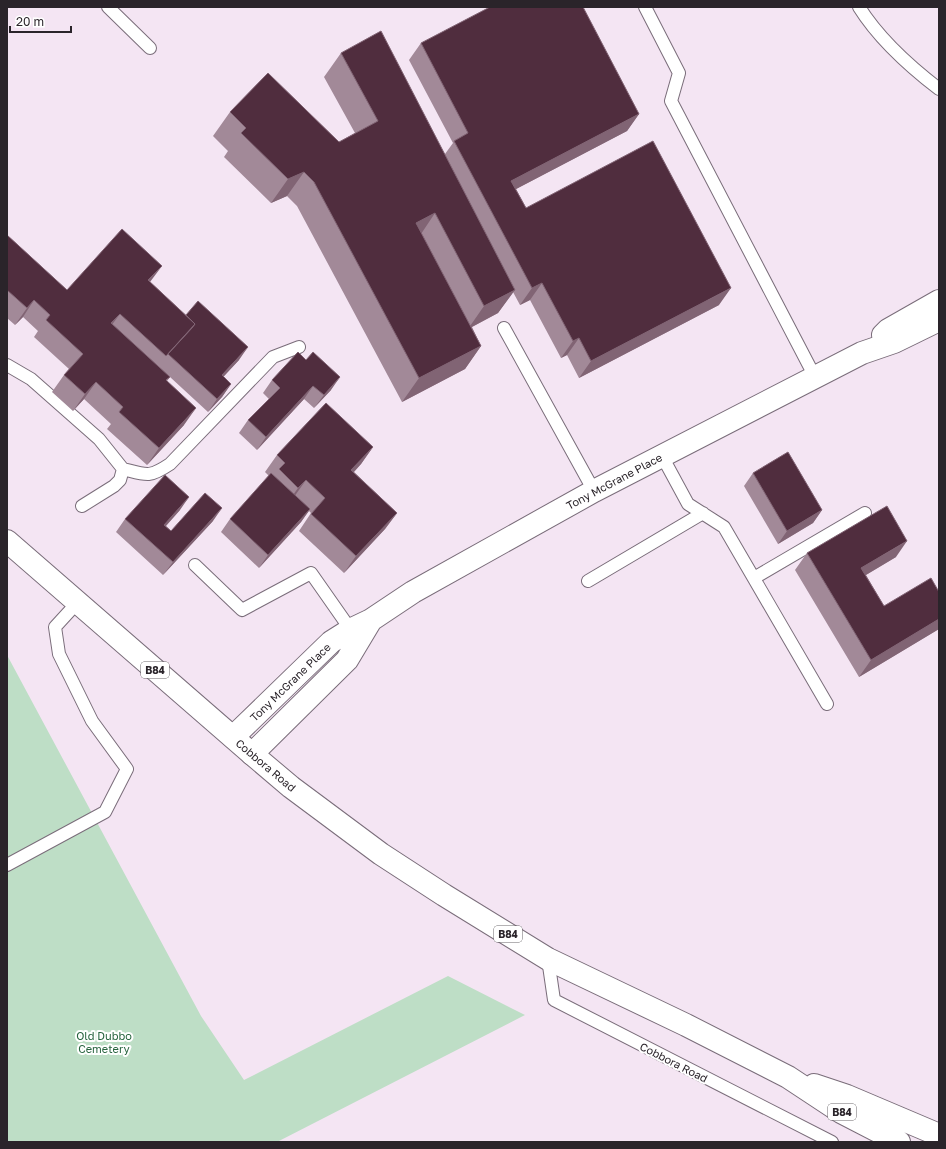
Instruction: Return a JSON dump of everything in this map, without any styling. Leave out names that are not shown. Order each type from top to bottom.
[{"type":"main road","name":"Tony McGrane Place","points":[[862,353],[888,330],[939,300]]},
{"type":"main road","name":"Tony McGrane Place","points":[[233,737],[331,642],[354,635],[371,620],[413,592],[594,491],[862,353],[894,342],[939,320]]},
{"type":"main road","name":"Cobbora Road","points":[[7,541],[291,787],[381,854],[548,959],[686,1025],[788,1077],[841,1112],[899,1142]]},
{"type":"main road","name":"Tony McGrane Place","points":[[252,754],[347,660],[354,635]]},
{"type":"main road","name":"Cobbora Road","points":[[788,1077],[847,1096],[939,1135]]},
{"type":"lane","points":[[108,7],[150,48]]},
{"type":"lane","points":[[645,7],[679,73],[671,101],[816,377]]},
{"type":"lane","points":[[859,7],[864,16],[883,39],[939,89]]},
{"type":"lane","points":[[504,328],[594,491]]},
{"type":"lane","points":[[7,365],[30,379],[99,439],[123,469],[146,475],[156,473],[170,464],[273,357],[299,347]]},
{"type":"lane","points":[[662,456],[688,504],[724,526],[827,704]]},
{"type":"lane","points":[[82,506],[114,486],[120,480],[123,469]]},
{"type":"lane","points":[[588,581],[703,513]]},
{"type":"lane","points":[[754,578],[865,513]]},
{"type":"lane","points":[[195,565],[242,610],[311,573],[354,635]]},
{"type":"lane","points":[[7,866],[105,812],[127,768],[92,721],[59,654],[55,626],[77,603]]},
{"type":"lane","name":"Cobbora Road","points":[[548,959],[554,1000],[832,1142]]},
{"type":"green space","name":"Old Dubbo Cemetery","points":[[7,655],[201,1016],[244,1080],[448,976],[525,1015],[277,1142],[7,1142]]},
{"type":"building","points":[[490,7],[583,7],[639,114],[511,181],[526,208],[653,141],[731,288],[591,361],[579,338],[573,341],[542,283],[532,288],[454,141],[468,133],[421,43]]},
{"type":"building","points":[[381,31],[515,290],[484,306],[435,213],[416,223],[481,346],[419,378],[314,182],[304,172],[288,179],[241,133],[246,128],[230,112],[268,73],[339,142],[378,121],[341,53]]},
{"type":"building","points":[[122,229],[162,266],[148,280],[195,324],[166,356],[120,314],[111,323],[170,377],[166,380],[196,408],[159,448],[119,412],[123,407],[96,382],[85,394],[64,375],[83,354],[46,320],[50,315],[34,300],[27,308],[7,290],[7,235],[67,290]]},
{"type":"building","points":[[198,301],[248,347],[222,375],[231,384],[217,399],[168,354],[195,324],[186,315]]},
{"type":"building","points":[[298,352],[306,360],[313,352],[340,377],[324,395],[313,386],[266,437],[248,420],[280,388],[272,380]]},
{"type":"building","points":[[326,403],[373,447],[351,470],[397,513],[356,556],[311,514],[325,498],[306,480],[298,488],[279,469],[285,463],[277,455]]},
{"type":"building","points":[[788,452],[822,510],[787,531],[753,473]]},
{"type":"building","points":[[271,473],[310,509],[268,555],[230,519]]},
{"type":"building","points":[[165,475],[189,497],[164,525],[171,531],[205,493],[222,508],[173,562],[125,519]]},
{"type":"building","points":[[887,506],[907,541],[861,568],[884,606],[931,578],[939,592],[939,619],[871,660],[807,553]]}]
